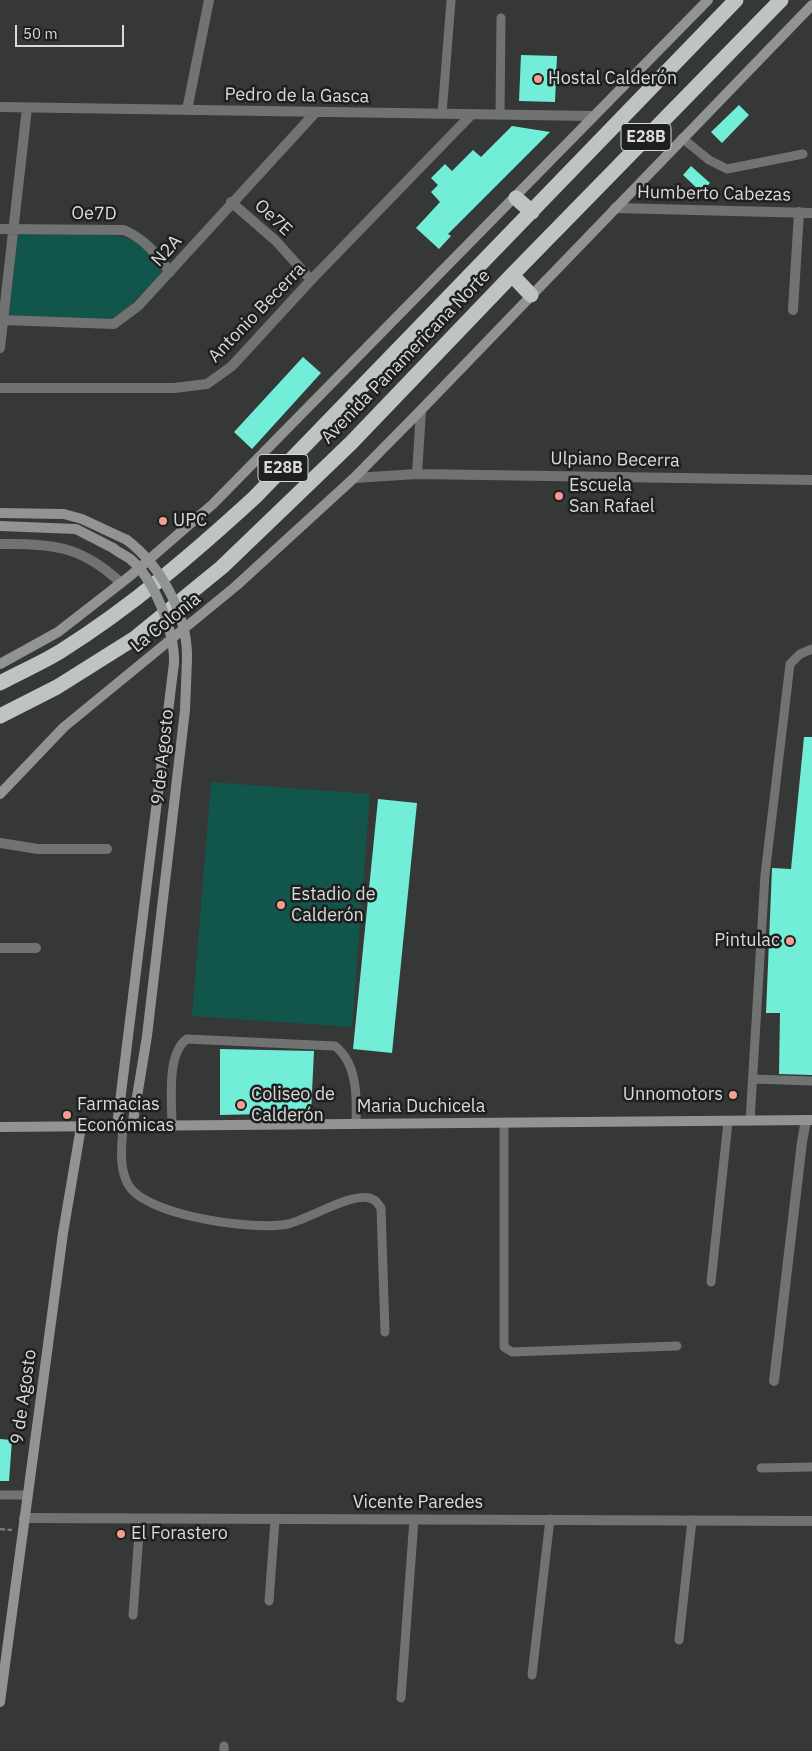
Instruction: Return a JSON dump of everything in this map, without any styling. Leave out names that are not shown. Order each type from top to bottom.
[{"type":"highway","name":"Avenida Panamericana Norte","points":[[0,683],[59,652],[109,619],[200,547],[255,496],[736,0]]},
{"type":"highway","name":"Avenida Panamericana Norte","points":[[0,716],[57,687],[135,638],[222,567],[351,443],[781,0]]},
{"type":"highway","points":[[516,198],[532,212]]},
{"type":"highway","points":[[512,275],[532,295]]},
{"type":"main road","name":"Avenida Panamericana Norte","points":[[0,664],[58,632],[121,583],[213,504],[516,198],[708,0]]},
{"type":"main road","points":[[354,478],[812,5]]},
{"type":"main road","name":"La Colonia","points":[[0,794],[64,727],[236,586],[354,478]]},
{"type":"main road","name":"9 de Agosto","points":[[0,513],[64,514],[82,519],[127,540],[142,551],[172,597],[186,635],[188,659],[185,710],[148,1036],[124,1126]]},
{"type":"main road","name":"9 de Agosto","points":[[0,526],[76,529],[113,548],[130,559],[146,578],[166,617],[171,632],[174,647],[174,663],[124,1126]]},
{"type":"main road","name":"Maria Duchicela","points":[[0,1127],[809,1120]]},
{"type":"main road","name":"9 de Agosto","points":[[0,1701],[26,1495],[63,1234],[81,1127]]},
{"type":"street","points":[[187,110],[209,0]]},
{"type":"street","name":"Pedro de la Gasca","points":[[0,107],[594,116]]},
{"type":"street","points":[[0,348],[27,108]]},
{"type":"street","name":"N2A","points":[[3,320],[114,324],[138,306],[231,202],[315,113]]},
{"type":"street","name":"Antonio Becerra","points":[[0,388],[174,388],[206,384],[232,366],[311,280],[472,114]]},
{"type":"street","name":"Oe7E","points":[[231,202],[276,241],[311,280]]},
{"type":"street","name":"Humberto Cabezas","points":[[615,208],[812,213]]},
{"type":"street","points":[[793,310],[798,212]]},
{"type":"street","name":"Oe7D","points":[[0,229],[124,230],[136,236],[151,248],[170,272]]},
{"type":"street","points":[[417,474],[421,410]]},
{"type":"street","name":"Ulpiano Becerra","points":[[354,478],[417,474],[812,480]]},
{"type":"street","points":[[0,544],[31,544],[61,547],[91,558],[121,583]]},
{"type":"street","points":[[0,843],[38,849],[107,849]]},
{"type":"street","points":[[0,948],[36,948]]},
{"type":"street","points":[[774,1381],[802,1142],[809,1120]]},
{"type":"street","name":"Vicente Paredes","points":[[24,1518],[140,1520],[550,1519],[812,1521]]},
{"type":"lane","points":[[442,114],[451,1]]},
{"type":"lane","points":[[500,115],[501,18]]},
{"type":"lane","points":[[682,138],[710,160],[727,168],[803,154]]},
{"type":"lane","points":[[750,1121],[765,875],[790,664],[800,654],[812,649]]},
{"type":"lane","points":[[172,1126],[172,1073],[178,1048],[187,1039],[335,1046],[345,1054],[354,1081],[356,1123]]},
{"type":"lane","points":[[754,1079],[812,1081]]},
{"type":"lane","points":[[711,1282],[728,1122]]},
{"type":"lane","points":[[504,1123],[504,1347],[512,1352],[677,1346]]},
{"type":"lane","points":[[124,1126],[121,1164],[130,1186],[144,1198],[162,1208],[237,1224],[287,1225],[327,1210],[345,1200],[366,1197],[374,1199],[381,1208],[385,1332]]},
{"type":"lane","points":[[761,1468],[812,1466]]},
{"type":"lane","points":[[0,1496],[26,1495]]},
{"type":"lane","points":[[401,1698],[414,1519]]},
{"type":"lane","points":[[532,1675],[550,1519]]},
{"type":"lane","points":[[133,1614],[140,1520]]},
{"type":"lane","points":[[269,1601],[275,1520]]},
{"type":"lane","points":[[679,1640],[692,1520]]},
{"type":"green space","points":[[18,233],[92,233],[107,234],[132,240],[150,254],[163,273],[122,313],[110,319],[9,315]]},
{"type":"green space","name":"Estadio de Calderón","points":[[211,782],[370,794],[352,1027],[192,1016]]},
{"type":"building","name":"Hostal Calderón","points":[[521,55],[557,56],[555,102],[519,101]]},
{"type":"building","points":[[739,105],[749,115],[722,143],[711,132]]},
{"type":"building","points":[[512,126],[550,132],[448,234],[451,236],[439,249],[416,228],[440,202],[431,192],[438,185],[431,178],[445,164],[452,171],[473,150],[481,157]]},
{"type":"building","points":[[691,166],[710,183],[701,192],[683,175]]},
{"type":"building","points":[[303,357],[321,373],[252,449],[234,432]]},
{"type":"building","name":"Pintulac","points":[[804,737],[812,737],[812,1075],[779,1074],[780,1013],[766,1013],[772,868],[791,869]]},
{"type":"building","name":"Estadio de Calderón","points":[[378,799],[417,803],[392,1053],[353,1049]]},
{"type":"building","name":"Coliseo de Calderón","points":[[220,1049],[314,1051],[311,1113],[220,1115]]},
{"type":"building","points":[[0,1439],[12,1440],[9,1481],[0,1481]]},
{"type":"place","name":"Hostal Calderón","points":[[538,79]]},
{"type":"place","name":"Escuela San Rafael","points":[[559,496]]},
{"type":"place","name":"UPC","points":[[163,521]]},
{"type":"place","name":"Estadio de Calderón","points":[[281,905]]},
{"type":"place","name":"Pintulac","points":[[790,941]]},
{"type":"place","name":"Unnomotors","points":[[733,1095]]},
{"type":"place","name":"Coliseo de Calderón","points":[[241,1105]]},
{"type":"place","name":"Farmacias Económicas","points":[[67,1115]]},
{"type":"place","name":"El Forastero","points":[[121,1534]]}]
